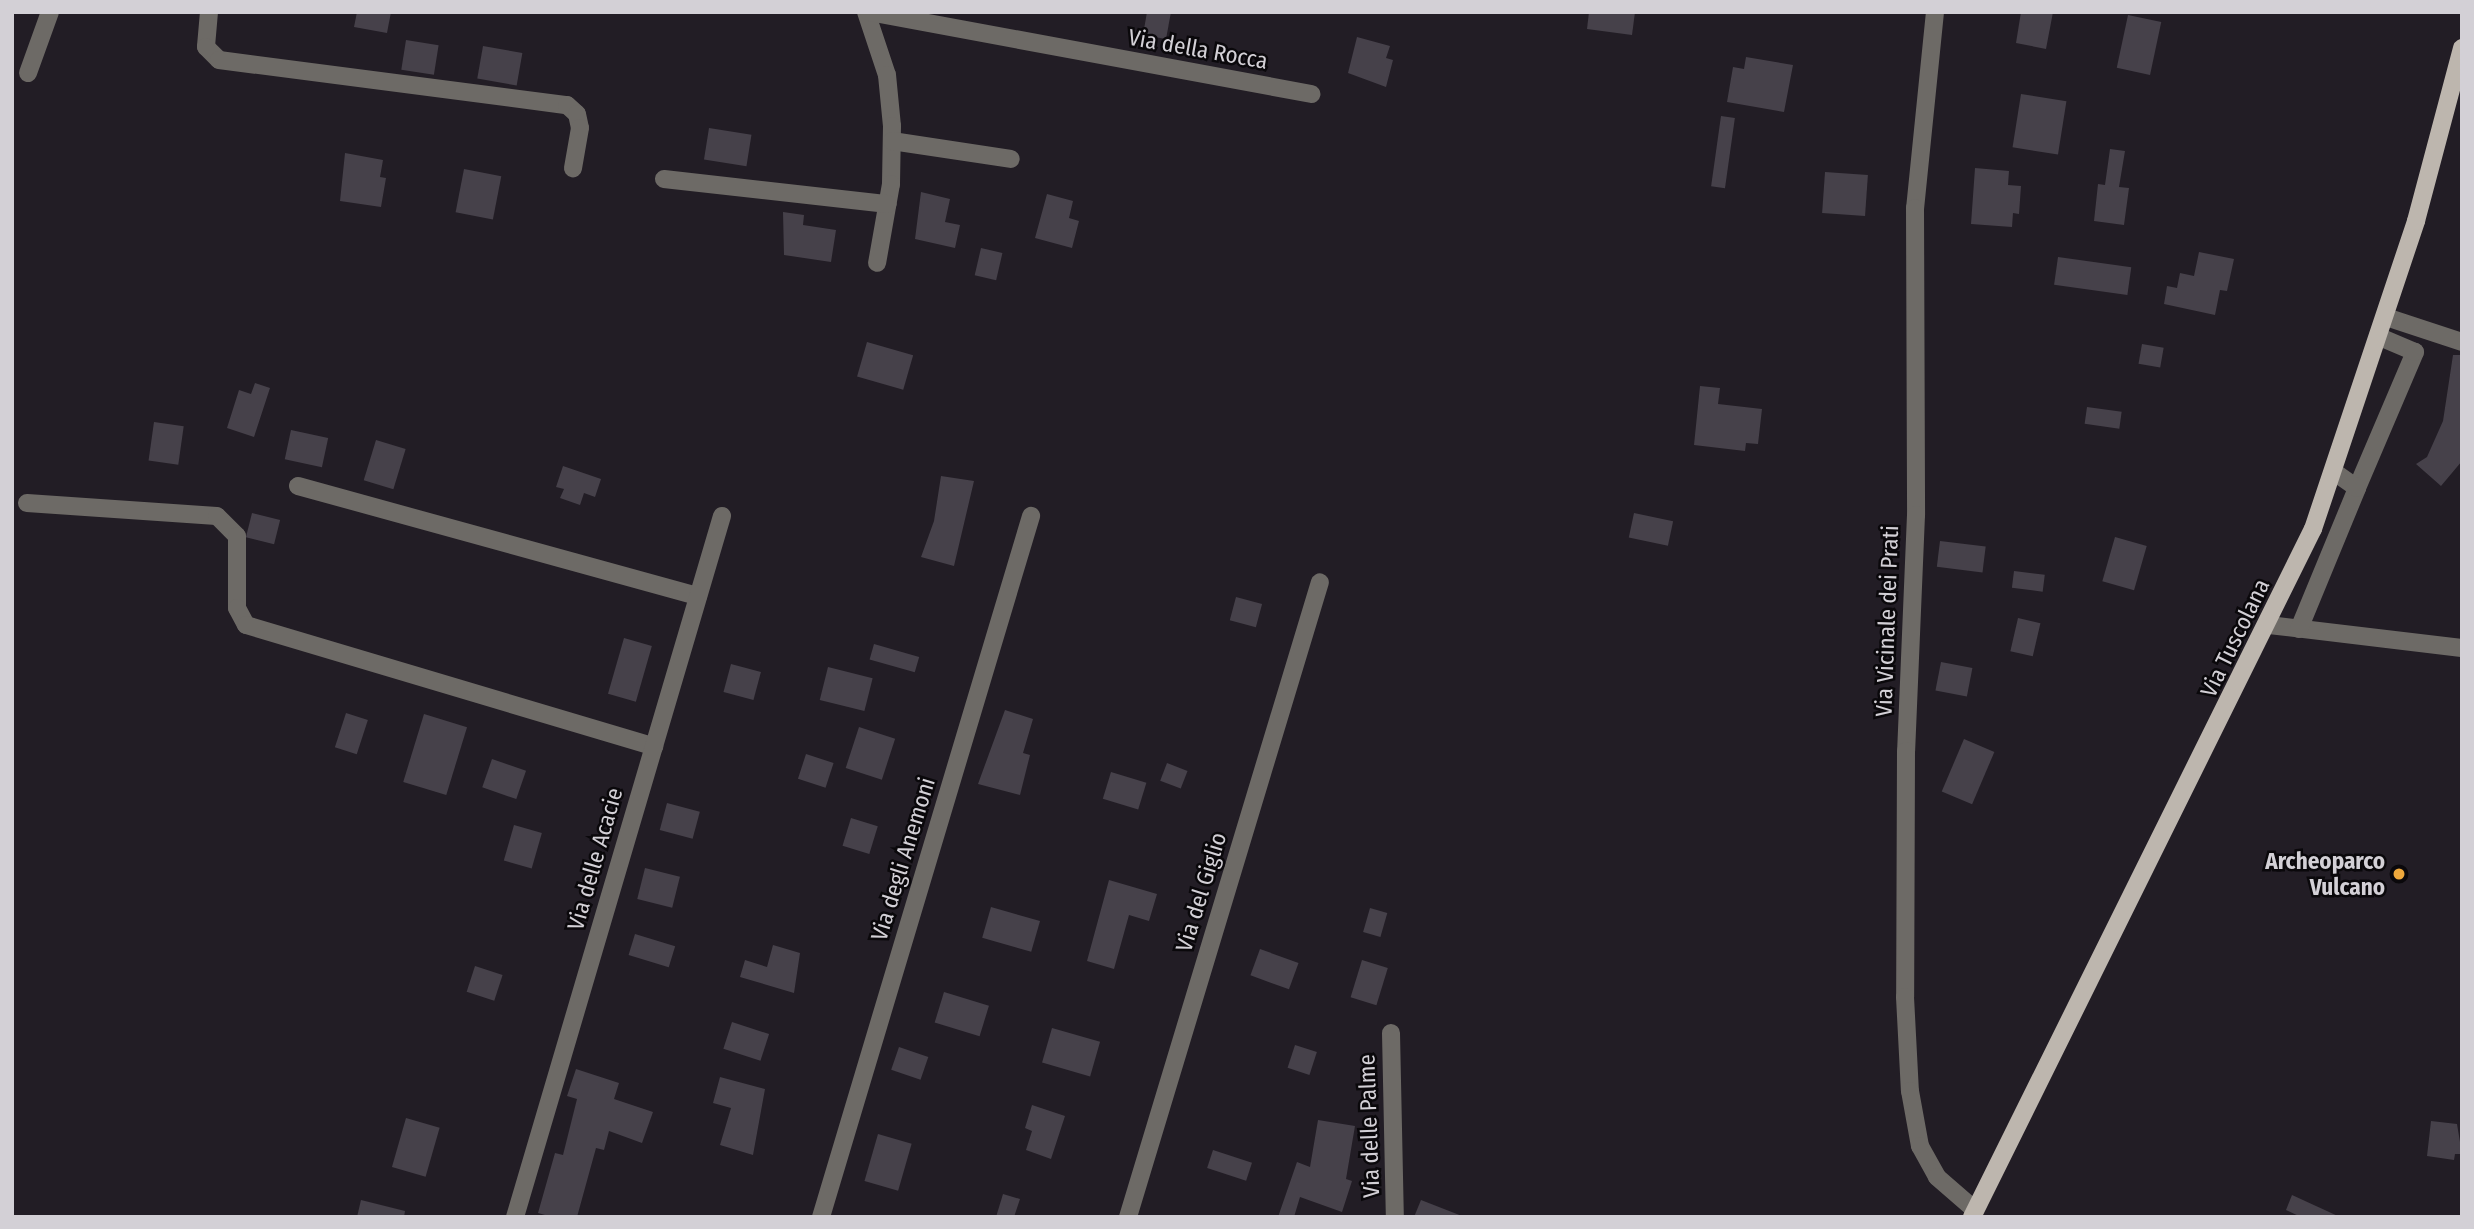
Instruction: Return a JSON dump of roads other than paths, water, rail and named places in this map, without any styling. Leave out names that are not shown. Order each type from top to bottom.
[{"type":"main road","name":"Via Tuscolana","points":[[1973,1213],[2269,625],[2334,472],[2386,317],[2462,48]]},
{"type":"street","points":[[28,74],[50,12]]},
{"type":"street","points":[[209,12],[206,47],[219,60],[567,105],[579,121],[573,169]]},
{"type":"street","points":[[868,12],[887,75],[892,141],[888,204],[877,263]]},
{"type":"street","name":"Via della Rocca","points":[[868,12],[1311,93]]},
{"type":"street","name":"Via Vicinale dei Prati","points":[[1935,12],[1920,124],[1916,208],[1916,516],[1906,764],[1905,998],[1909,1075],[1920,1146],[1937,1177],[1973,1213]]},
{"type":"street","points":[[892,141],[1011,159]]},
{"type":"street","points":[[664,180],[888,204]]},
{"type":"street","points":[[2386,317],[2462,342]]},
{"type":"street","points":[[2299,629],[2423,329]]},
{"type":"street","points":[[2379,337],[2415,352]]},
{"type":"street","points":[[2334,472],[2357,488]]},
{"type":"street","points":[[299,486],[698,596]]},
{"type":"street","points":[[27,503],[217,516],[237,536],[237,608],[246,625],[654,747]]},
{"type":"street","name":"Via delle Acacie","points":[[515,1217],[722,516]]},
{"type":"street","name":"Via degli Anemoni","points":[[821,1217],[1031,516]]},
{"type":"street","name":"Via del Giglio","points":[[1128,1217],[1320,582]]},
{"type":"street","points":[[2269,625],[2462,648]]},
{"type":"street","name":"Via delle Palme","points":[[1391,1034],[1395,1217]]},
{"type":"place","name":"Archeoparco Vulcano","points":[[2399,874]]}]
